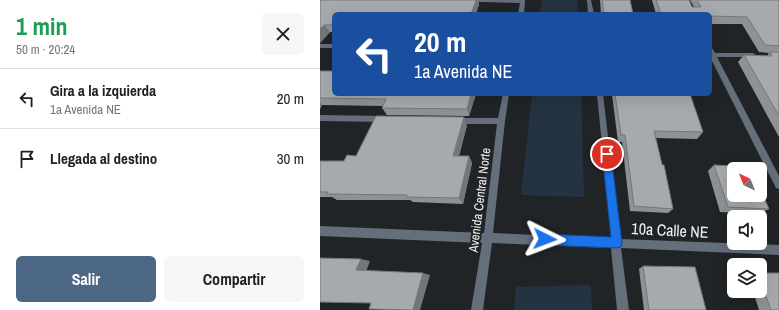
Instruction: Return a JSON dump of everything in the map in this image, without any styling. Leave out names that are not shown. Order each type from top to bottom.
[{"type":"street","points":[[448,0],[523,1],[521,12]]},
{"type":"street","points":[[590,0],[591,12]]},
{"type":"street","points":[[320,46],[332,46]]},
{"type":"street","points":[[712,53],[757,56]]},
{"type":"street","points":[[712,55],[779,185]]},
{"type":"street","name":"Avenida Central Norte","points":[[477,310],[488,237],[501,121],[506,96]]},
{"type":"street","points":[[600,96],[623,310]]},
{"type":"street","points":[[320,118],[391,119]]},
{"type":"street","points":[[446,120],[501,121]]},
{"type":"street","name":"10a Calle NE","points":[[320,231],[779,250]]},
{"type":"shaded area","points":[[542,0],[577,0],[577,12],[540,12]]},
{"type":"shaded area","points":[[532,96],[581,96],[584,197],[521,195]]},
{"type":"shaded area","points":[[591,285],[592,310],[514,310],[516,287]]},
{"type":"building","points":[[320,0],[476,0],[472,12],[332,12],[332,25],[324,25],[320,29]]},
{"type":"building","points":[[602,0],[630,0],[633,12],[604,12]]},
{"type":"building","points":[[656,0],[689,0],[692,7],[701,7],[697,0],[779,0],[779,46],[765,45],[747,17],[712,16],[712,12],[660,12]]},
{"type":"building","points":[[770,52],[779,52],[779,116],[744,55],[772,56]]},
{"type":"building","points":[[320,71],[332,71],[332,96],[470,96],[467,109],[382,108],[386,99],[320,98]]},
{"type":"building","points":[[615,96],[691,96],[703,132],[654,131],[662,165],[664,165],[673,209],[634,206],[625,135],[621,135]]},
{"type":"building","points":[[376,116],[464,117],[453,156],[469,156],[459,198],[406,197],[407,195],[326,194],[328,192],[320,192],[320,161],[344,161],[347,155],[356,156]]},
{"type":"building","points":[[714,165],[727,166],[727,202],[766,202],[769,209],[728,207]]},
{"type":"building","points":[[320,258],[361,259],[356,270],[423,273],[413,310],[369,309],[371,303],[320,302]]},
{"type":"building","points":[[643,266],[695,267],[706,310],[649,310]]},
{"type":"building","points":[[767,273],[779,273],[779,310],[771,310],[767,298]]},
{"type":"route","points":[[545,239],[617,243],[607,154]]}]
